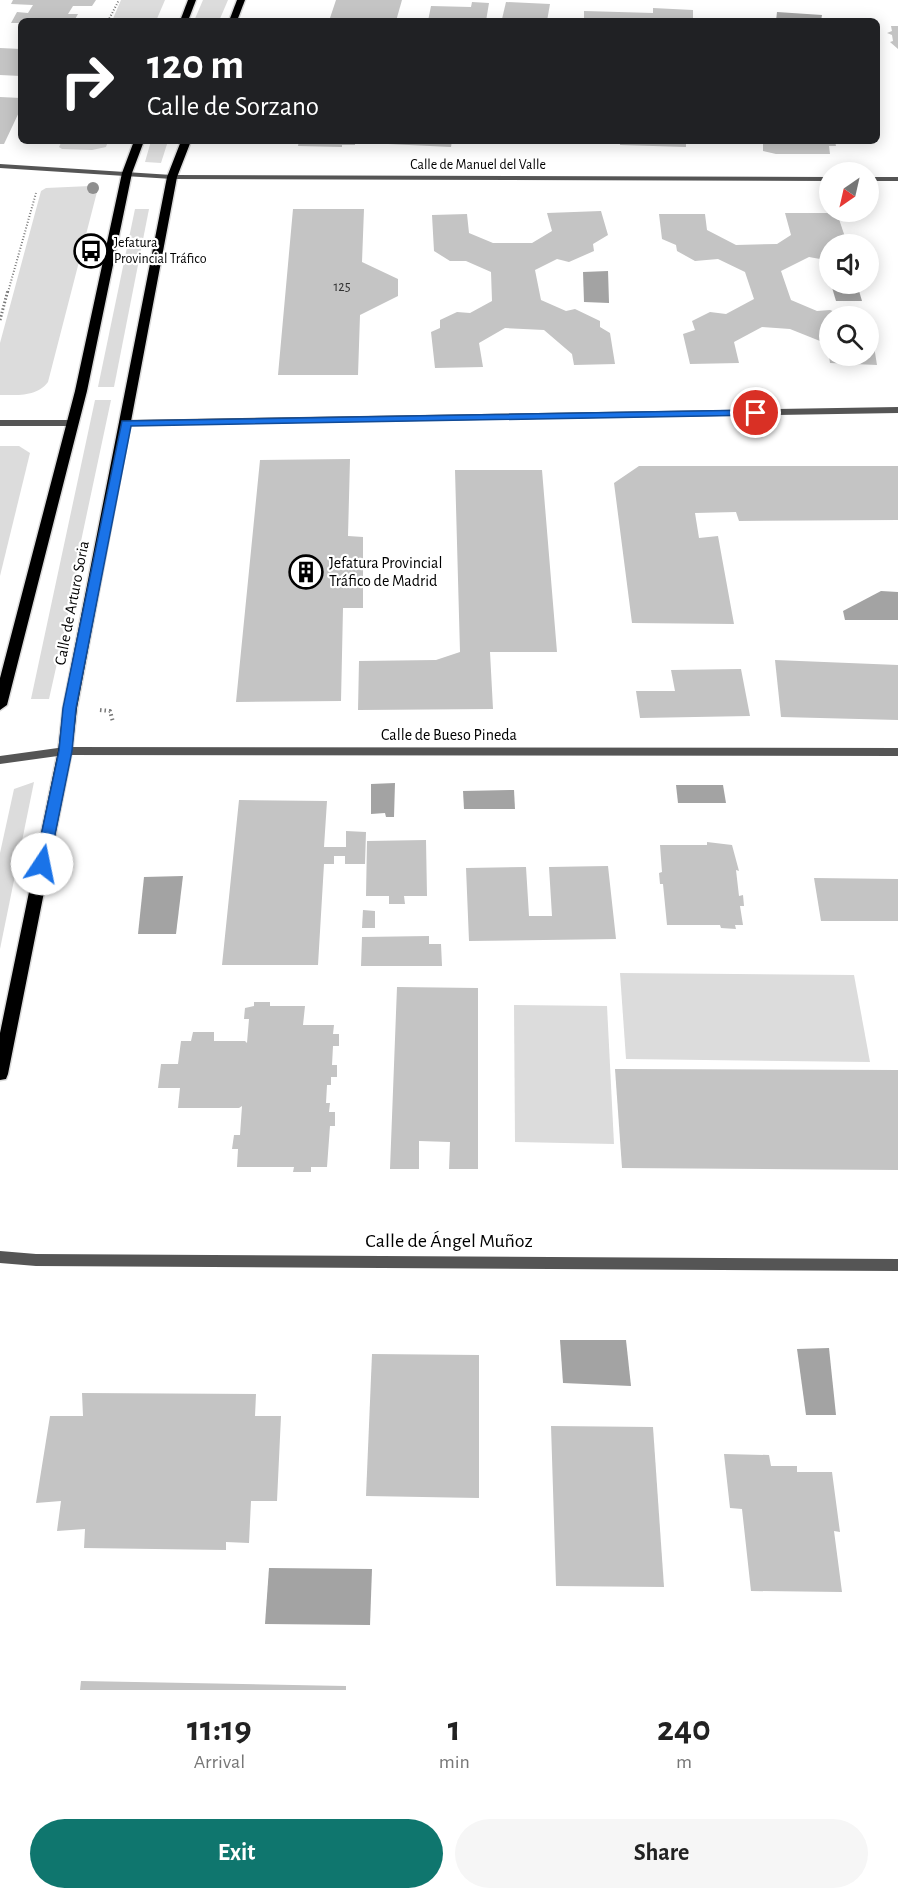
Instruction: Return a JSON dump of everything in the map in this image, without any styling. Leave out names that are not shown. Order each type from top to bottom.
[{"type":"main road","points":[[185,18],[192,0]]},
{"type":"main road","points":[[234,18],[241,0]]},
{"type":"main road","points":[[0,705],[72,423],[112,252],[127,173],[138,144]]},
{"type":"main road","name":"Calle de Arturo Soria","points":[[0,1074],[65,751],[70,708],[172,177],[185,144]]},
{"type":"street","name":"Calle de Manuel del Valle","points":[[0,166],[172,177],[819,179]]},
{"type":"street","points":[[879,179],[898,179]]},
{"type":"street","points":[[126,423],[898,411]]},
{"type":"street","points":[[0,423],[72,423]]},
{"type":"street","name":"Calle de Bueso Pineda","points":[[0,760],[65,751],[898,752]]},
{"type":"street","name":"Calle de Ángel Muñoz","points":[[0,1257],[48,1260],[898,1265]]},
{"type":"path","points":[[110,18],[119,0]]},
{"type":"path","points":[[0,320],[43,168]]},
{"type":"shaded area","points":[[121,0],[165,0],[157,18],[113,18]]},
{"type":"shaded area","points":[[203,0],[228,0],[220,18],[195,18]]},
{"type":"shaded area","points":[[777,12],[822,15],[822,18],[776,18]]},
{"type":"shaded area","points":[[60,144],[107,144],[106,147],[92,150],[59,147]]},
{"type":"shaded area","points":[[150,144],[167,144],[161,163],[145,162]]},
{"type":"shaded area","points":[[90,186],[98,188],[48,382],[32,393],[0,395],[0,343],[41,191],[46,188]]},
{"type":"shaded area","points":[[135,209],[149,209],[114,387],[98,387]]},
{"type":"shaded area","points":[[608,271],[609,303],[584,302],[583,272]]},
{"type":"shaded area","points":[[834,294],[860,294],[862,301],[836,301]]},
{"type":"shaded area","points":[[95,400],[111,400],[77,560],[77,574],[49,699],[31,699]]},
{"type":"shaded area","points":[[0,446],[19,446],[30,453],[0,576]]},
{"type":"shaded area","points":[[881,591],[898,592],[898,620],[845,620],[843,611]]},
{"type":"shaded area","points":[[34,782],[0,949],[0,853],[14,789]]},
{"type":"shaded area","points":[[395,783],[394,817],[386,817],[385,813],[371,814],[371,784]]},
{"type":"shaded area","points":[[676,785],[723,785],[726,803],[678,803]]},
{"type":"shaded area","points":[[514,790],[515,809],[464,809],[463,791]]},
{"type":"shaded area","points":[[183,876],[176,934],[138,934],[144,877]]},
{"type":"shaded area","points":[[620,973],[854,975],[870,1062],[626,1059]]},
{"type":"shaded area","points":[[514,1005],[607,1006],[614,1144],[515,1142]]},
{"type":"shaded area","points":[[560,1340],[626,1340],[631,1386],[563,1383]]},
{"type":"shaded area","points":[[829,1348],[836,1415],[806,1415],[797,1349]]},
{"type":"shaded area","points":[[269,1568],[372,1569],[370,1625],[265,1624]]},
{"type":"building","points":[[13,0],[96,0],[92,6],[73,6],[68,14],[78,14],[76,18],[18,18],[18,23],[11,23],[17,12],[28,13],[33,5],[11,4]]},
{"type":"building","points":[[336,0],[402,0],[397,18],[330,18]]},
{"type":"building","points":[[472,2],[489,3],[486,18],[429,18],[431,6],[471,7]]},
{"type":"building","points":[[506,2],[550,4],[548,18],[502,18]]},
{"type":"building","points":[[653,8],[693,10],[693,18],[584,18],[584,11],[653,13]]},
{"type":"building","points":[[891,26],[898,26],[898,49],[890,42],[893,41],[892,35],[887,33],[892,31]]},
{"type":"building","points":[[0,48],[18,49],[18,76],[0,75]]},
{"type":"building","points":[[0,97],[18,98],[18,114],[4,144],[0,144]]},
{"type":"building","points":[[298,144],[355,144],[342,145],[342,147],[298,146]]},
{"type":"building","points":[[388,144],[452,144],[451,147]]},
{"type":"building","points":[[686,144],[686,147],[620,145]]},
{"type":"building","points":[[763,144],[836,144],[836,146],[829,146],[830,154],[776,154],[763,151]]},
{"type":"building","points":[[293,209],[364,209],[362,262],[398,279],[398,296],[360,315],[358,375],[278,375]]},
{"type":"building","points":[[601,211],[608,235],[593,244],[594,251],[569,262],[557,259],[535,270],[541,300],[566,311],[575,309],[600,321],[600,327],[610,333],[615,364],[574,365],[572,354],[544,330],[505,328],[479,343],[483,367],[435,368],[431,332],[440,328],[440,320],[457,312],[470,313],[492,301],[491,272],[466,261],[450,261],[434,251],[432,215],[467,214],[469,233],[493,243],[532,243],[552,231],[547,213]]},
{"type":"building","points":[[785,213],[819,213],[819,222],[840,222],[844,234],[819,234],[819,259],[809,257],[781,271],[791,300],[819,311],[819,341],[790,329],[762,327],[734,342],[739,363],[690,364],[683,334],[695,330],[692,321],[710,312],[726,314],[754,299],[745,272],[718,259],[695,261],[677,251],[676,245],[662,239],[659,214],[705,214],[707,230],[736,245],[777,244],[791,235]]},
{"type":"building","name":"Jefatura Provincial Tráfico de Madrid","points":[[350,459],[348,536],[363,537],[363,608],[343,608],[341,701],[236,702],[260,460]]},
{"type":"building","points":[[639,466],[898,466],[898,520],[739,521],[736,512],[695,513],[699,538],[718,536],[734,624],[632,623],[614,483]]},
{"type":"building","points":[[455,470],[542,470],[557,652],[490,652],[493,709],[358,710],[359,661],[436,660],[460,652]]},
{"type":"building","points":[[775,660],[898,665],[898,720],[781,717]]},
{"type":"building","points":[[741,669],[750,716],[640,718],[636,691],[675,691],[671,670]]},
{"type":"building","points":[[239,800],[327,801],[324,847],[346,847],[346,831],[366,832],[365,864],[345,864],[345,856],[334,856],[334,864],[324,864],[318,965],[222,965]]},
{"type":"building","points":[[426,840],[427,896],[404,896],[405,904],[389,904],[389,896],[366,896],[367,841]]},
{"type":"building","points":[[707,842],[732,845],[739,871],[736,870],[739,896],[743,895],[744,906],[740,906],[743,925],[735,925],[736,929],[721,928],[720,925],[667,925],[663,884],[660,884],[659,873],[662,872],[660,845],[707,845]]},
{"type":"building","points":[[608,866],[616,939],[469,941],[466,868],[526,867],[529,916],[552,916],[549,867]]},
{"type":"building","points":[[814,878],[898,879],[898,921],[821,921]]},
{"type":"building","points":[[363,910],[375,911],[375,928],[362,928]]},
{"type":"building","points":[[429,936],[429,944],[441,944],[442,966],[361,966],[362,937]]},
{"type":"building","points":[[397,987],[478,988],[478,1169],[449,1169],[450,1142],[419,1141],[419,1169],[390,1169]]},
{"type":"building","points":[[254,1002],[270,1002],[270,1006],[305,1006],[303,1025],[334,1025],[333,1034],[339,1034],[339,1046],[333,1046],[332,1065],[337,1065],[337,1077],[331,1077],[331,1085],[327,1085],[326,1103],[330,1103],[329,1112],[335,1112],[335,1126],[330,1126],[327,1167],[311,1167],[311,1172],[293,1172],[294,1167],[237,1167],[238,1149],[232,1149],[234,1135],[240,1135],[242,1106],[239,1108],[178,1108],[180,1088],[158,1088],[161,1064],[178,1064],[181,1041],[191,1041],[193,1032],[214,1032],[214,1041],[245,1041],[247,1043],[249,1019],[244,1019],[245,1008],[254,1006]]},
{"type":"building","points":[[615,1069],[898,1070],[898,1170],[622,1168]]},
{"type":"building","points":[[372,1354],[479,1355],[479,1498],[366,1496]]},
{"type":"building","points":[[82,1393],[256,1394],[255,1416],[281,1416],[277,1501],[251,1501],[249,1543],[226,1542],[226,1550],[84,1548],[85,1529],[57,1531],[61,1501],[36,1503],[50,1416],[83,1416]]},
{"type":"building","points":[[551,1426],[653,1427],[664,1587],[556,1586]]},
{"type":"building","points":[[724,1454],[769,1455],[771,1466],[797,1466],[797,1472],[832,1472],[840,1532],[834,1531],[842,1592],[751,1591],[742,1509],[730,1508]]},
{"type":"building","points":[[81,1681],[346,1686],[346,1690],[80,1690]]},
{"type":"place","name":"Jefatura Provincial Tráfico","points":[[91,251]]},
{"type":"place","name":"Jefatura Provincial Tráfico de Madrid","points":[[306,572]]},
{"type":"route","points":[[42,864],[126,423],[756,413]]}]
